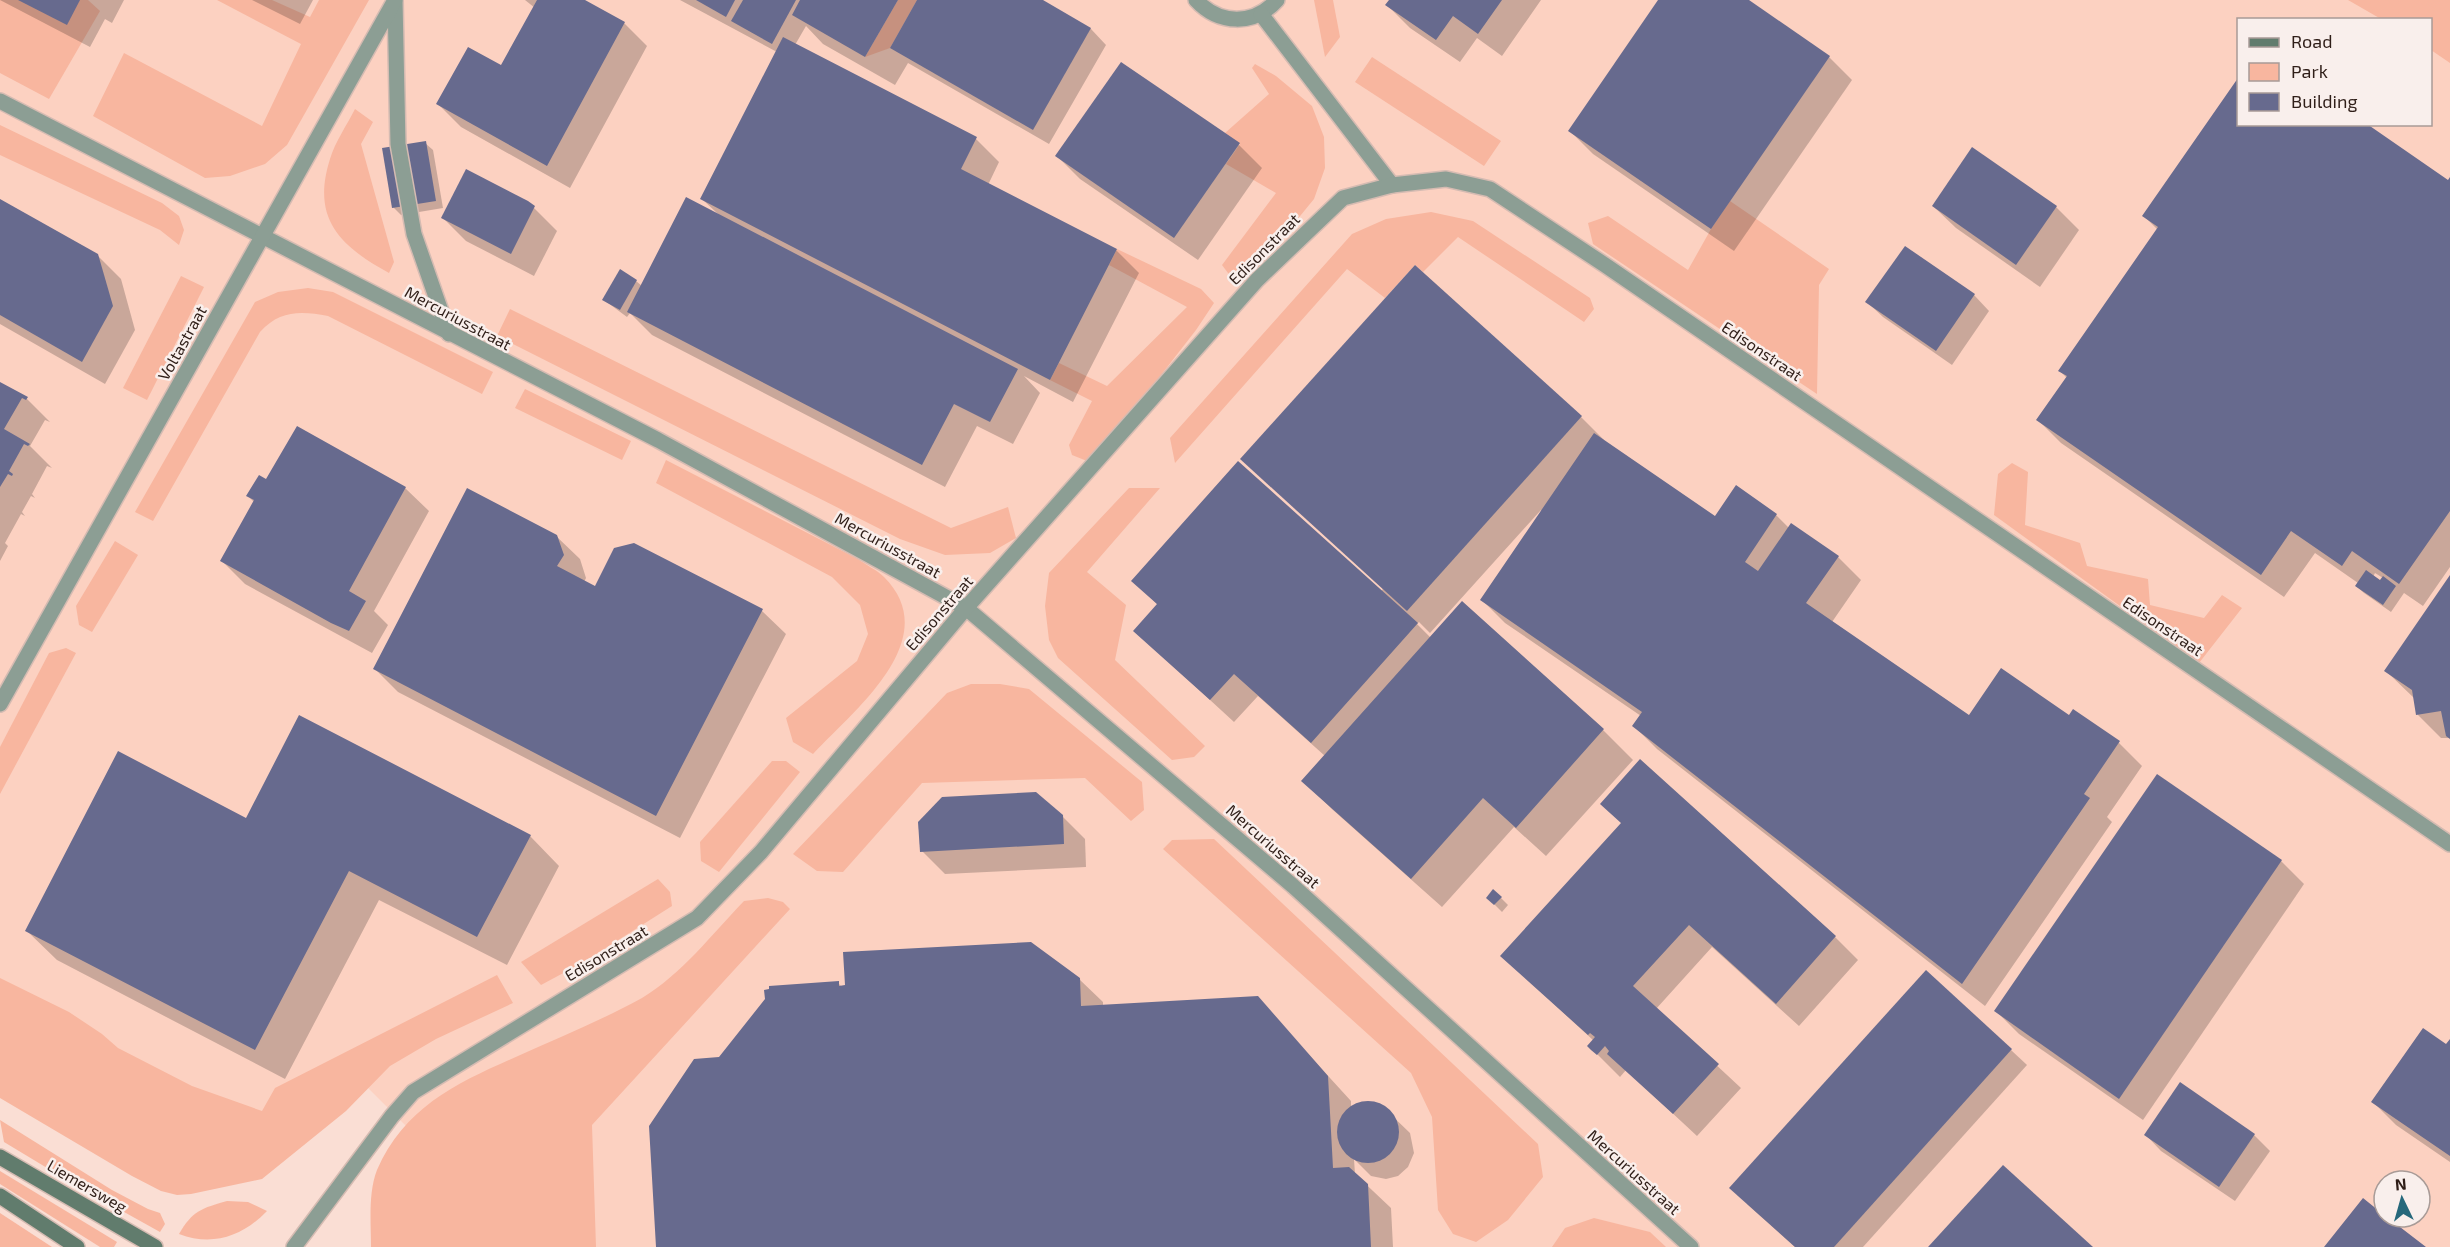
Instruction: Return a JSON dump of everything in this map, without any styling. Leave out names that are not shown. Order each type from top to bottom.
[{"type":"main road","name":"Liemersweg","points":[[0,1157],[155,1247]]},
{"type":"main road","points":[[0,1196],[76,1247]]},
{"type":"street","points":[[395,0],[400,155],[414,234],[449,334]]},
{"type":"street","name":"Voltastraat","points":[[0,704],[395,0]]},
{"type":"street","points":[[1196,0],[1205,10],[1223,18],[1241,20],[1261,14],[1277,0]]},
{"type":"street","points":[[1261,14],[1392,185]]},
{"type":"street","name":"Mercuriusstraat","points":[[0,101],[658,440],[966,608],[1293,886],[1691,1247]]},
{"type":"street","name":"Edisonstraat","points":[[294,1247],[392,1116],[414,1092],[698,918],[761,852],[966,608],[1257,280],[1343,198],[1392,185],[1446,179],[1490,189],[1605,265],[2450,844]]},
{"type":"shaded area","points":[[0,0],[2450,0],[2450,1247],[400,1247],[418,1138],[360,1080],[262,1154],[0,1075]]},
{"type":"green space","points":[[0,0],[88,0],[100,11],[49,99],[0,73]]},
{"type":"green space","points":[[217,0],[272,0],[310,17],[319,0],[369,0],[287,145],[265,164],[230,176],[205,178],[93,116],[124,53],[262,126],[301,44]]},
{"type":"green space","points":[[898,0],[917,0],[890,48],[865,57]]},
{"type":"green space","points":[[1314,0],[1333,0],[1340,37],[1325,57]]},
{"type":"green space","points":[[2348,0],[2450,0],[2450,63],[2432,51],[2432,18],[2379,18]]},
{"type":"green space","points":[[1372,57],[1501,141],[1484,166],[1355,82]]},
{"type":"green space","points":[[1255,64],[1276,76],[1312,106],[1324,137],[1325,168],[1314,199],[1247,281],[1234,281],[1222,265],[1276,193],[1226,164],[1240,144],[1225,133],[1269,94],[1252,68]]},
{"type":"green space","points":[[355,109],[373,122],[361,144],[394,262],[389,273],[356,252],[344,241],[327,214],[324,198],[330,159]]},
{"type":"green space","points":[[0,125],[162,203],[179,216],[184,230],[179,245],[160,230],[0,155]]},
{"type":"green space","points":[[1730,201],[1829,269],[1819,285],[1817,394],[1593,244],[1588,223],[1608,216],[1688,270]]},
{"type":"green space","points":[[1431,212],[1473,221],[1590,298],[1594,309],[1584,322],[1458,237],[1423,272],[1415,265],[1385,298],[1347,269],[1175,463],[1170,438],[1352,234],[1386,219]]},
{"type":"green space","points":[[1117,249],[1201,289],[1214,303],[1196,330],[1105,447],[1087,461],[1072,455],[1069,445],[1092,401],[1050,380],[1059,363],[1107,386],[1187,307],[1109,265]]},
{"type":"green space","points":[[181,276],[204,287],[147,400],[123,388]]},
{"type":"green space","points":[[308,288],[333,292],[493,372],[482,394],[328,316],[300,313],[283,316],[260,332],[153,521],[135,512],[255,302],[278,292]]},
{"type":"green space","points":[[510,309],[951,528],[1008,507],[1016,538],[990,553],[945,555],[900,539],[497,336]]},
{"type":"green space","points":[[525,389],[631,441],[622,460],[515,408]]},
{"type":"green space","points":[[666,460],[858,559],[884,577],[900,601],[905,625],[899,649],[887,673],[850,717],[813,754],[793,742],[786,718],[857,661],[868,634],[860,605],[832,577],[656,483]]},
{"type":"green space","points":[[2012,463],[2028,472],[2025,525],[2080,543],[2087,566],[2148,579],[2150,605],[2204,618],[2222,595],[2242,608],[2199,663],[1994,515],[1998,474]]},
{"type":"green space","points":[[1129,488],[1160,488],[1087,572],[1126,605],[1115,660],[1205,746],[1194,757],[1172,760],[1058,658],[1049,640],[1045,606],[1049,573]]},
{"type":"green space","points":[[115,541],[138,555],[92,632],[79,625],[76,606]]},
{"type":"green space","points":[[66,648],[76,653],[0,794],[0,747],[49,653]]},
{"type":"green space","points":[[971,684],[1000,684],[1029,689],[1142,782],[1144,810],[1131,821],[1085,778],[922,783],[843,872],[817,871],[793,854],[947,693]]},
{"type":"green space","points":[[772,761],[786,761],[800,772],[719,872],[701,861],[700,842]]},
{"type":"green space","points":[[1214,839],[1538,1144],[1543,1177],[1508,1220],[1476,1242],[1453,1234],[1438,1210],[1432,1117],[1411,1073],[1163,849],[1172,840]]},
{"type":"green space","points":[[658,879],[670,892],[672,906],[582,963],[541,985],[521,962]]},
{"type":"green space","points":[[768,898],[783,902],[790,909],[592,1125],[596,1247],[371,1247],[371,1198],[377,1170],[389,1148],[418,1113],[436,1099],[475,1076],[642,998],[657,988],[696,953],[744,901]]},
{"type":"green space","points":[[497,975],[513,1003],[436,1039],[390,1066],[346,1111],[262,1179],[191,1194],[177,1195],[161,1191],[0,1098],[0,978],[69,1012],[102,1034],[118,1048],[192,1086],[262,1111],[275,1088]]},
{"type":"green space","points":[[0,1120],[112,1190],[160,1213],[165,1224],[160,1232],[4,1142]]},
{"type":"green space","points":[[0,1171],[117,1242],[114,1247],[100,1247],[0,1184]]},
{"type":"green space","points":[[227,1201],[248,1202],[267,1211],[248,1227],[227,1237],[204,1239],[179,1234],[193,1215]]},
{"type":"green space","points":[[0,1213],[52,1247],[0,1247]]},
{"type":"green space","points":[[1594,1218],[1650,1232],[1666,1247],[1552,1247],[1565,1228]]},
{"type":"building","points":[[18,0],[80,0],[67,25]]},
{"type":"building","points":[[537,0],[585,0],[625,22],[547,166],[436,104],[468,47],[501,65]]},
{"type":"building","points":[[696,0],[735,0],[726,17]]},
{"type":"building","points":[[743,0],[796,0],[772,44],[731,21]]},
{"type":"building","points":[[800,0],[898,0],[865,57],[792,15]]},
{"type":"building","points":[[917,0],[1043,0],[1091,28],[1033,130],[890,48]]},
{"type":"building","points":[[1389,0],[1502,0],[1478,34],[1453,16],[1436,40],[1385,5]]},
{"type":"building","points":[[1658,0],[1749,0],[1830,56],[1711,229],[1568,131]]},
{"type":"building","points":[[783,37],[977,137],[961,169],[1117,249],[1050,380],[700,199]]},
{"type":"building","points":[[1121,62],[1240,143],[1174,238],[1055,156]]},
{"type":"building","points":[[2237,79],[2237,126],[2370,126],[2448,180],[2450,177],[2450,511],[2399,584],[2352,551],[2342,566],[2291,531],[2261,575],[2036,420],[2067,376],[2058,371],[2158,227],[2142,216]]},
{"type":"building","points":[[426,141],[436,201],[392,208],[382,148]]},
{"type":"building","points":[[1972,147],[2057,206],[2016,265],[1932,206]]},
{"type":"building","points":[[466,169],[535,206],[511,254],[441,218]]},
{"type":"building","points":[[686,197],[1018,369],[990,422],[954,404],[922,465],[627,312]]},
{"type":"building","points":[[0,199],[98,254],[113,306],[82,362],[0,315]]},
{"type":"building","points":[[1905,246],[1975,294],[1936,351],[1865,302]]},
{"type":"building","points":[[1415,265],[1582,416],[1407,611],[1240,459]]},
{"type":"building","points":[[620,269],[637,280],[620,310],[602,300]]},
{"type":"building","points":[[0,382],[28,397],[26,400],[22,398],[4,429],[30,444],[28,446],[24,444],[9,471],[13,474],[12,476],[8,474],[0,487]]},
{"type":"building","points":[[297,426],[406,487],[349,591],[366,601],[349,631],[220,561],[254,500],[246,496],[259,475],[266,479]]},
{"type":"building","points":[[1594,433],[1715,516],[1736,485],[1777,514],[1745,562],[1758,571],[1791,523],[1839,556],[1806,603],[1969,715],[2001,668],[2069,715],[2073,709],[2120,741],[2084,794],[2090,798],[1962,984],[1632,726],[1642,712],[1480,600]]},
{"type":"building","points":[[1238,461],[1418,623],[1311,743],[1234,674],[1210,700],[1133,631],[1157,604],[1131,581]]},
{"type":"building","points":[[467,488],[557,535],[564,555],[557,566],[595,586],[614,548],[634,543],[763,609],[656,816],[373,669]]},
{"type":"building","points":[[2366,570],[2380,580],[2383,576],[2396,586],[2383,605],[2355,586]]},
{"type":"building","points":[[2450,575],[2450,739],[2446,736],[2441,711],[2416,715],[2412,690],[2384,671]]},
{"type":"building","points":[[1462,601],[1604,729],[1516,828],[1483,798],[1411,879],[1301,781]]},
{"type":"building","points":[[299,715],[531,835],[477,937],[349,871],[255,1050],[25,931],[118,751],[246,818]]},
{"type":"building","points":[[1640,759],[1836,936],[1776,1004],[1689,925],[1633,986],[1719,1064],[1673,1114],[1607,1054],[1609,1051],[1605,1046],[1597,1055],[1591,1050],[1587,1046],[1595,1037],[1590,1033],[1588,1035],[1500,956],[1621,823],[1600,804]]},
{"type":"building","points":[[2157,774],[2282,860],[2119,1099],[1994,1011]]},
{"type":"building","points":[[1036,792],[1063,815],[1064,844],[920,852],[918,822],[942,797]]},
{"type":"building","points":[[1493,889],[1502,897],[1494,905],[1486,898]]},
{"type":"building","points":[[1031,942],[1080,978],[1081,1006],[1258,996],[1328,1076],[1333,1168],[1349,1167],[1368,1184],[1371,1247],[656,1247],[649,1126],[694,1059],[719,1057],[765,999],[764,990],[769,989],[769,986],[839,981],[839,986],[845,985],[843,952]]},
{"type":"building","points":[[1926,970],[2012,1049],[1834,1247],[1795,1247],[1729,1188]]},
{"type":"building","points":[[2423,1028],[2446,1044],[2450,1039],[2450,1156],[2371,1102]]},
{"type":"building","points":[[2180,1082],[2255,1134],[2219,1187],[2144,1135]]},
{"type":"building","points":[[1368,1101],[1385,1106],[1390,1110],[1394,1115],[1399,1132],[1394,1149],[1390,1154],[1385,1158],[1368,1163],[1351,1158],[1346,1154],[1342,1149],[1337,1132],[1342,1115],[1346,1110],[1351,1106]]},
{"type":"building","points":[[2003,1165],[2093,1247],[1928,1247]]},
{"type":"building","points":[[2363,1198],[2372,1205],[2372,1229],[2403,1229],[2426,1247],[2324,1247]]}]
